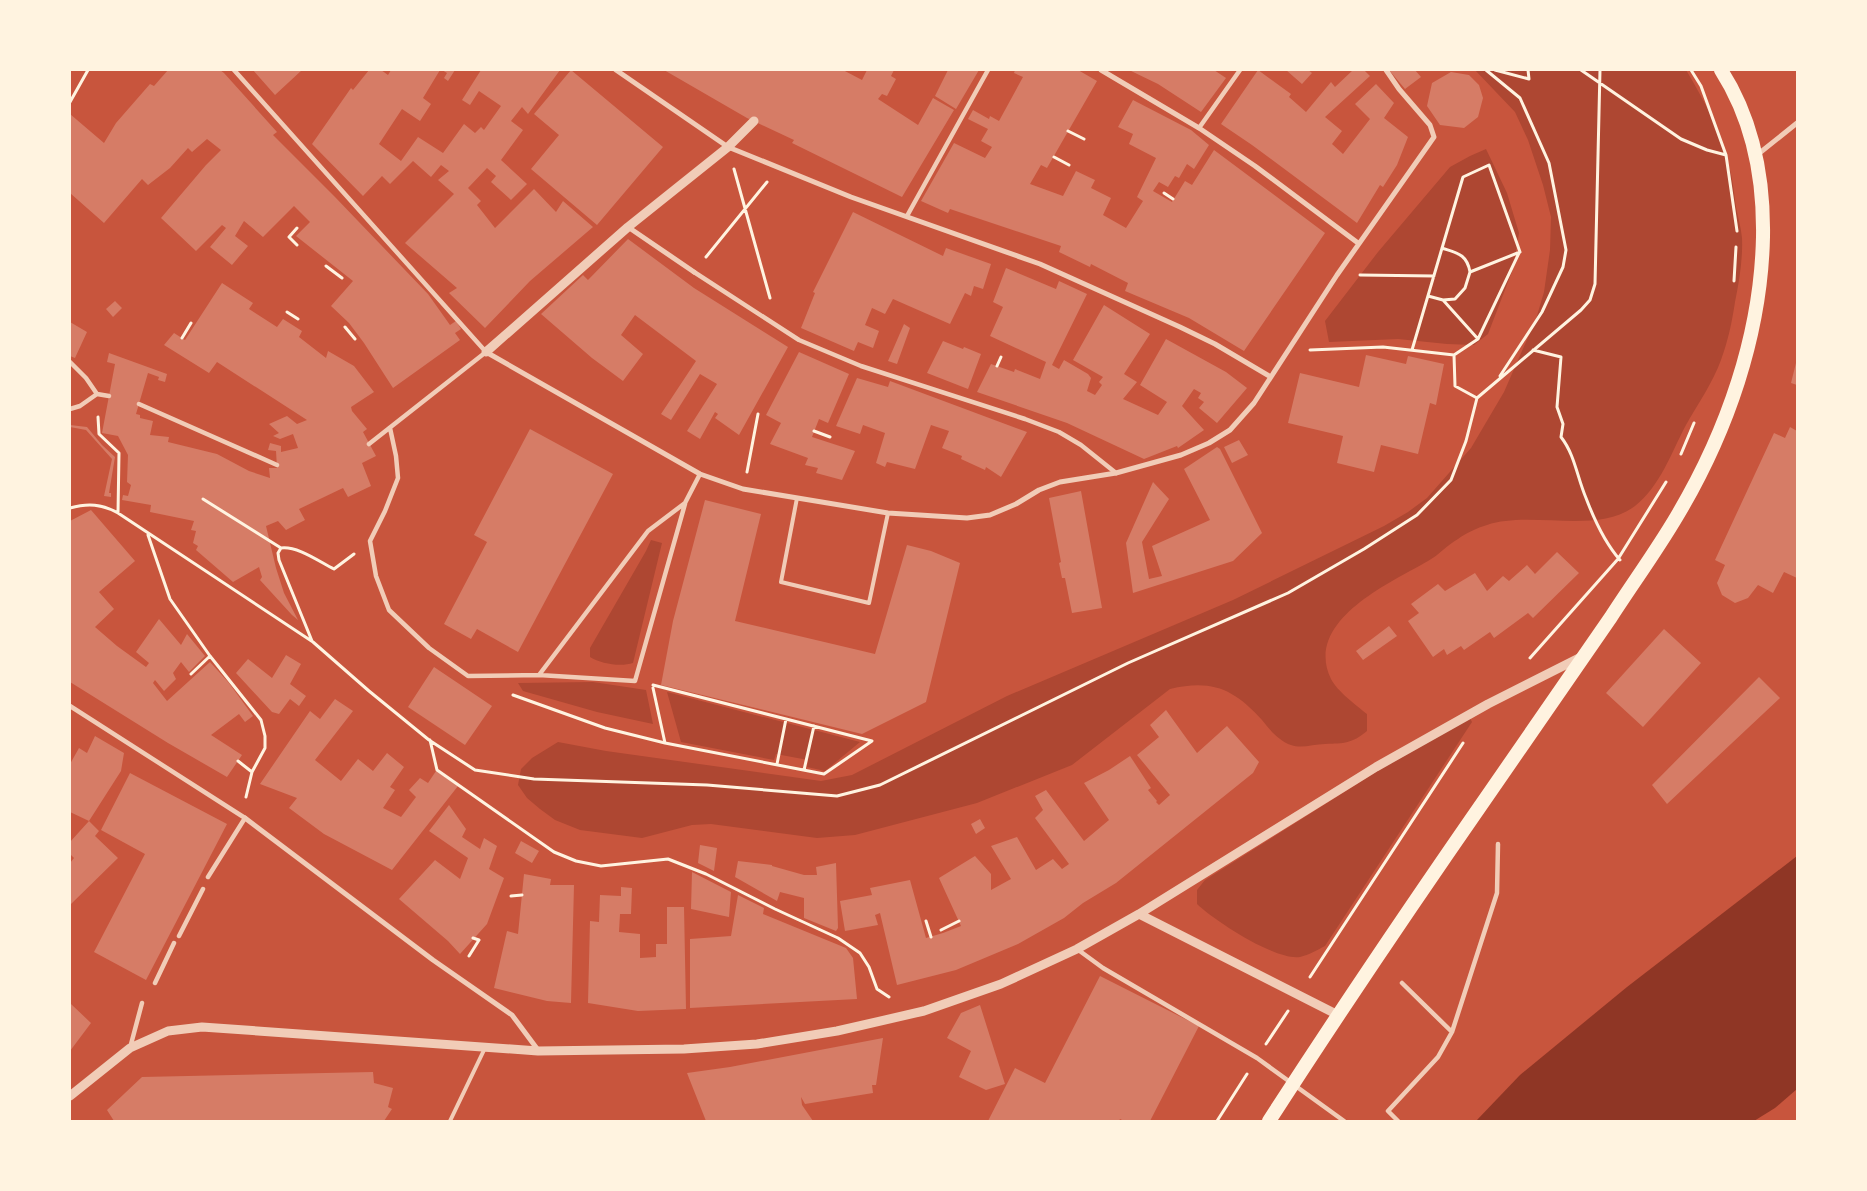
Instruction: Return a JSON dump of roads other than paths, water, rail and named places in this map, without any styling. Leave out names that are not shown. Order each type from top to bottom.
[{"type":"highway","points":[[1269,1121],[1424,886],[1639,575],[1678,515],[1720,431],[1738,384],[1751,337],[1759,293],[1764,215],[1762,186],[1749,126],[1736,96],[1721,70]]},
{"type":"street","points":[[234,70],[486,352],[700,474],[743,489],[888,513],[967,518],[990,515],[1016,504],[1039,490],[1060,482],[1116,473],[1181,455],[1209,443],[1238,422],[1254,403],[1358,243],[1434,137],[1430,125],[1399,89],[1386,70]]},
{"type":"street","points":[[616,70],[728,147],[851,197],[1013,253],[1206,340],[1271,377]]},
{"type":"street","points":[[907,216],[988,70]]},
{"type":"street","points":[[1101,70],[1199,128],[1255,166],[1358,243]]},
{"type":"street","points":[[1199,128],[1240,70]]},
{"type":"street","points":[[369,444],[486,352],[628,227],[728,147],[754,121]]},
{"type":"street","points":[[1756,155],[1797,123]]},
{"type":"street","points":[[628,227],[778,328],[826,353],[1059,432],[1081,445],[1116,473]]},
{"type":"street","points":[[70,362],[86,378],[97,394]]},
{"type":"street","points":[[70,408],[80,406],[97,394],[109,396]]},
{"type":"street","points":[[140,404],[277,465]]},
{"type":"street","points":[[390,428],[396,456],[398,478],[385,511],[370,541],[376,576],[390,610],[430,648],[468,676],[539,675],[635,681],[685,502],[700,474]]},
{"type":"street","points":[[539,675],[648,531],[685,502]]},
{"type":"street","points":[[70,1096],[130,1048],[168,1031],[202,1027],[538,1051],[684,1049],[758,1044],[837,1031],[924,1011],[1001,984],[1077,949],[1139,914],[1376,767],[1488,704],[1585,655]]},
{"type":"street","points":[[70,706],[245,818],[433,960],[512,1015],[538,1051]]},
{"type":"street","points":[[208,878],[245,818]]},
{"type":"street","points":[[1398,1121],[1388,1111],[1438,1057],[1452,1032],[1497,893],[1498,844]]},
{"type":"street","points":[[178,936],[203,889]]},
{"type":"street","points":[[1139,914],[1338,1015]]},
{"type":"street","points":[[155,983],[174,944]]},
{"type":"street","points":[[1077,949],[1103,968],[1257,1058],[1344,1121]]},
{"type":"street","points":[[1402,983],[1452,1032]]},
{"type":"street","points":[[130,1048],[142,1003]]},
{"type":"lane","points":[[798,498],[781,582],[869,603],[888,513]]},
{"type":"lane","points":[[450,1121],[486,1048]]}]
